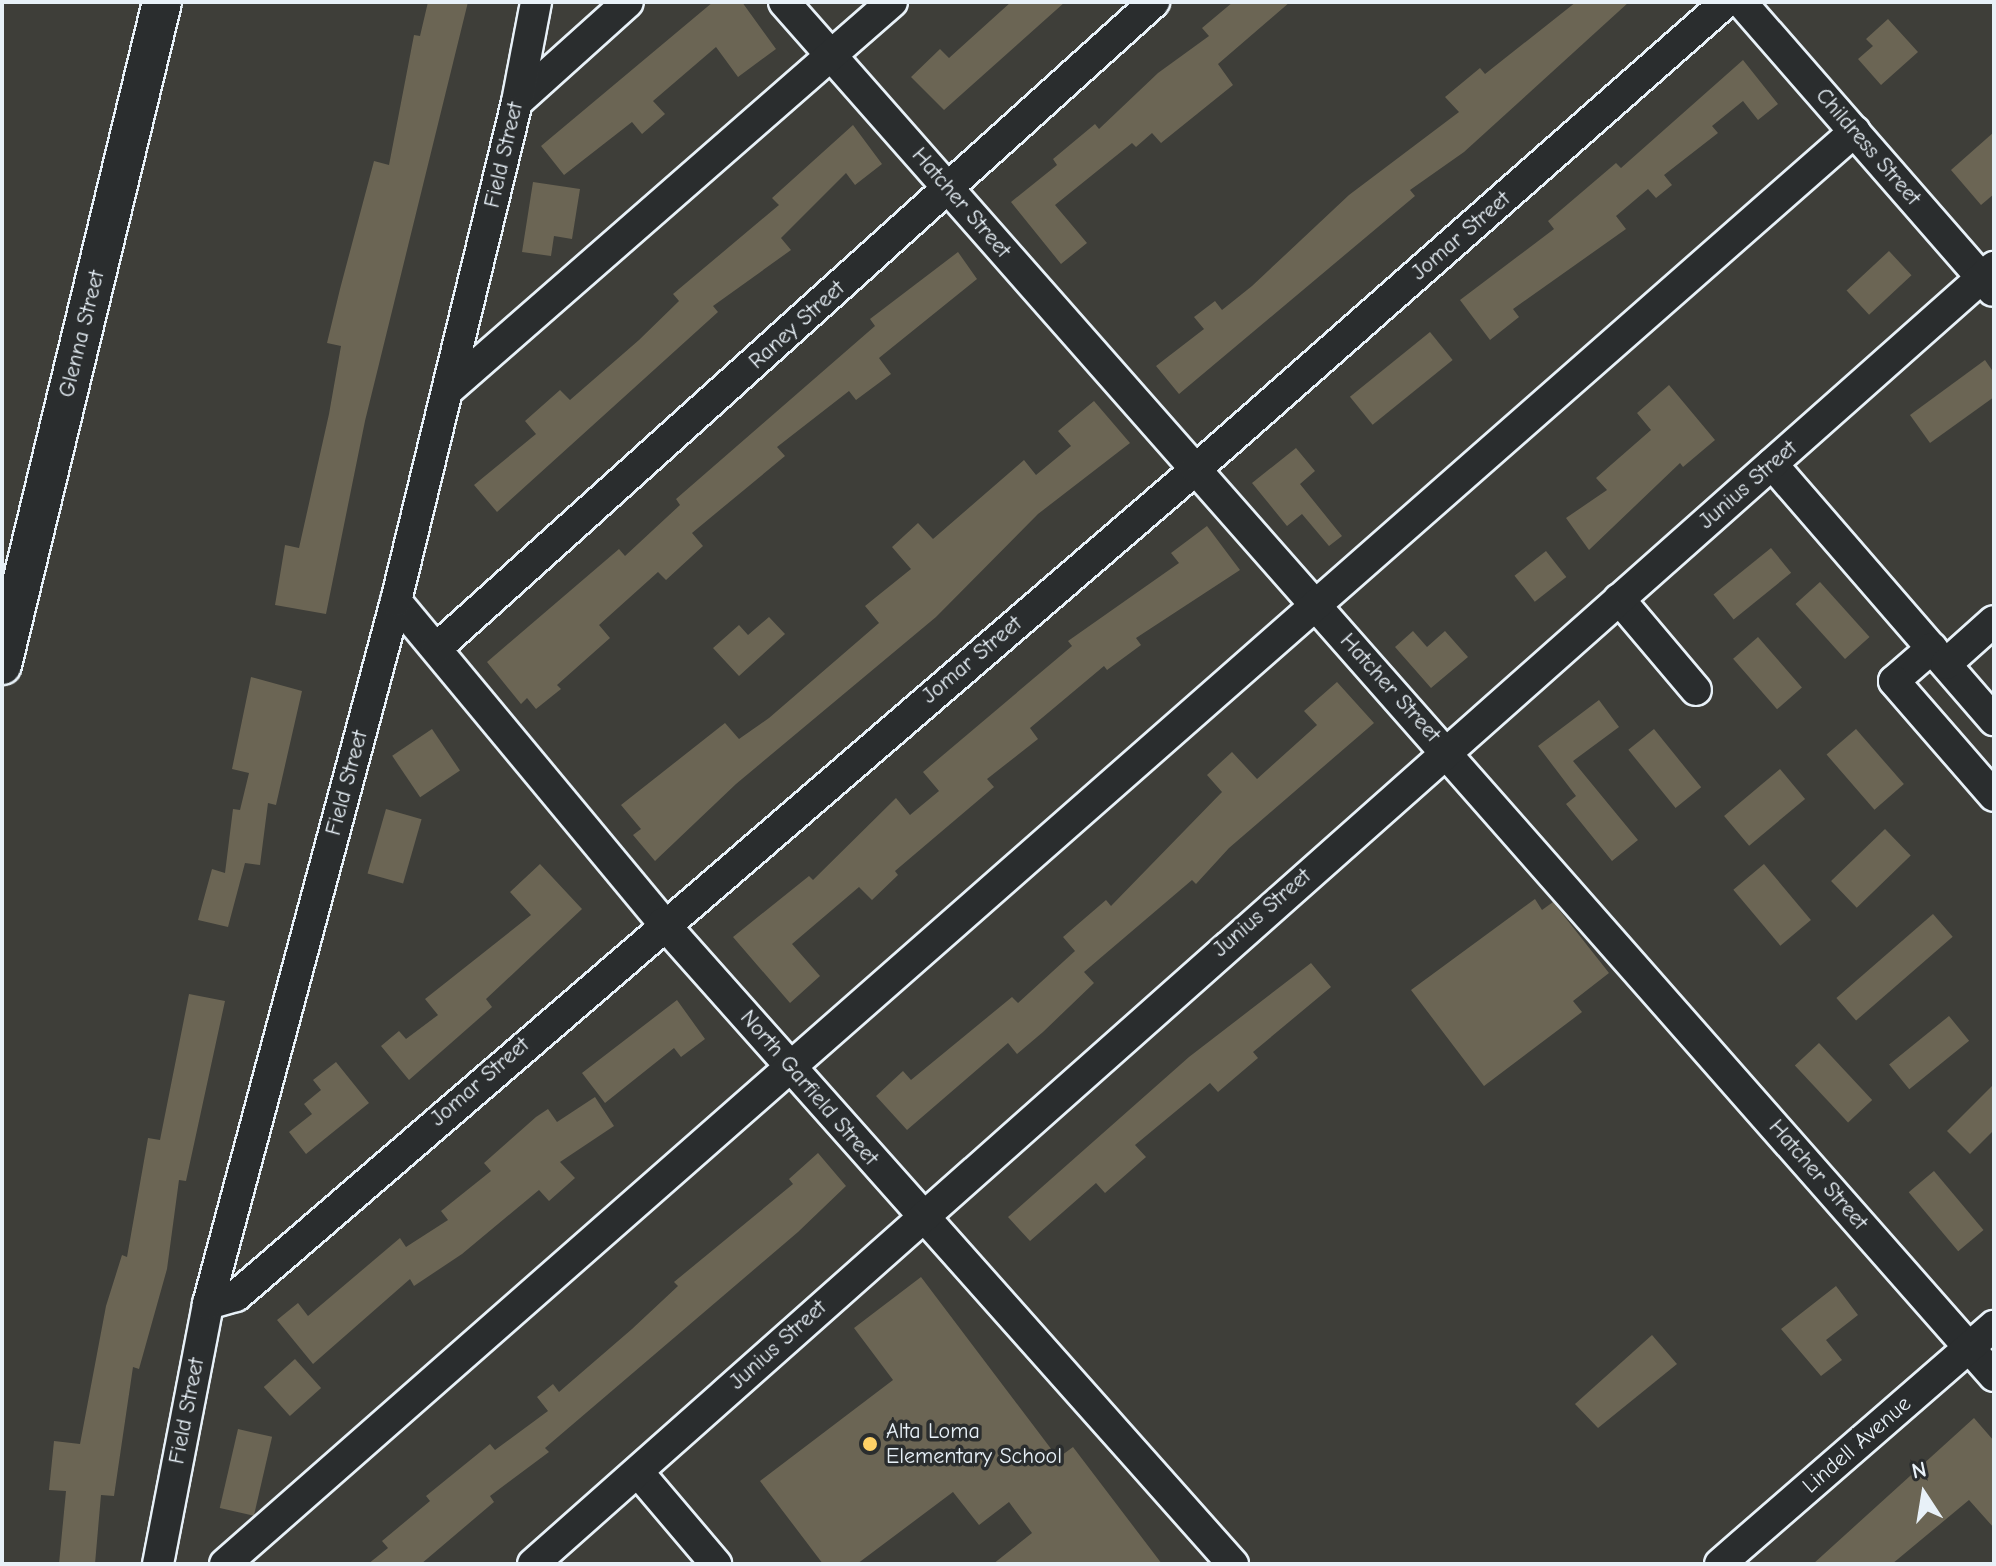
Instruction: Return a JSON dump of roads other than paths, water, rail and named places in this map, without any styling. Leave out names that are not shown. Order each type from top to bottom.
[{"type":"main road","name":"Glenna Street","points":[[2,665],[162,2]]},
{"type":"street","name":"Field Street","points":[[158,1564],[208,1304],[396,601],[517,102],[536,2]]},
{"type":"street","points":[[517,102],[628,2]]},
{"type":"street","name":"Hatcher Street","points":[[784,2],[1446,750],[1994,1376]]},
{"type":"street","points":[[447,391],[892,2]]},
{"type":"street","name":"Raney Street","points":[[438,647],[1154,2]]},
{"type":"street","name":"Jomar Street","points":[[208,1304],[236,1296],[663,923],[1196,469],[1726,2]]},
{"type":"street","name":"Childress Street","points":[[1741,2],[1990,279]]},
{"type":"street","points":[[225,1564],[1855,131]]},
{"type":"street","name":"Junius Street","points":[[533,1564],[1446,750],[1772,464],[1990,279]]},
{"type":"street","points":[[1772,464],[1994,720]]},
{"type":"street","points":[[1619,599],[1696,690]]},
{"type":"street","name":"North Garfield Street","points":[[396,601],[438,647],[663,923],[1233,1564]]},
{"type":"street","points":[[1994,621],[1894,681],[1994,796]]},
{"type":"street","name":"Lindell Avenue","points":[[1720,1564],[1994,1326]]},
{"type":"street","points":[[638,1472],[716,1564]]},
{"type":"place","name":"Alta Loma Elementary School","points":[[870,1444]]}]
